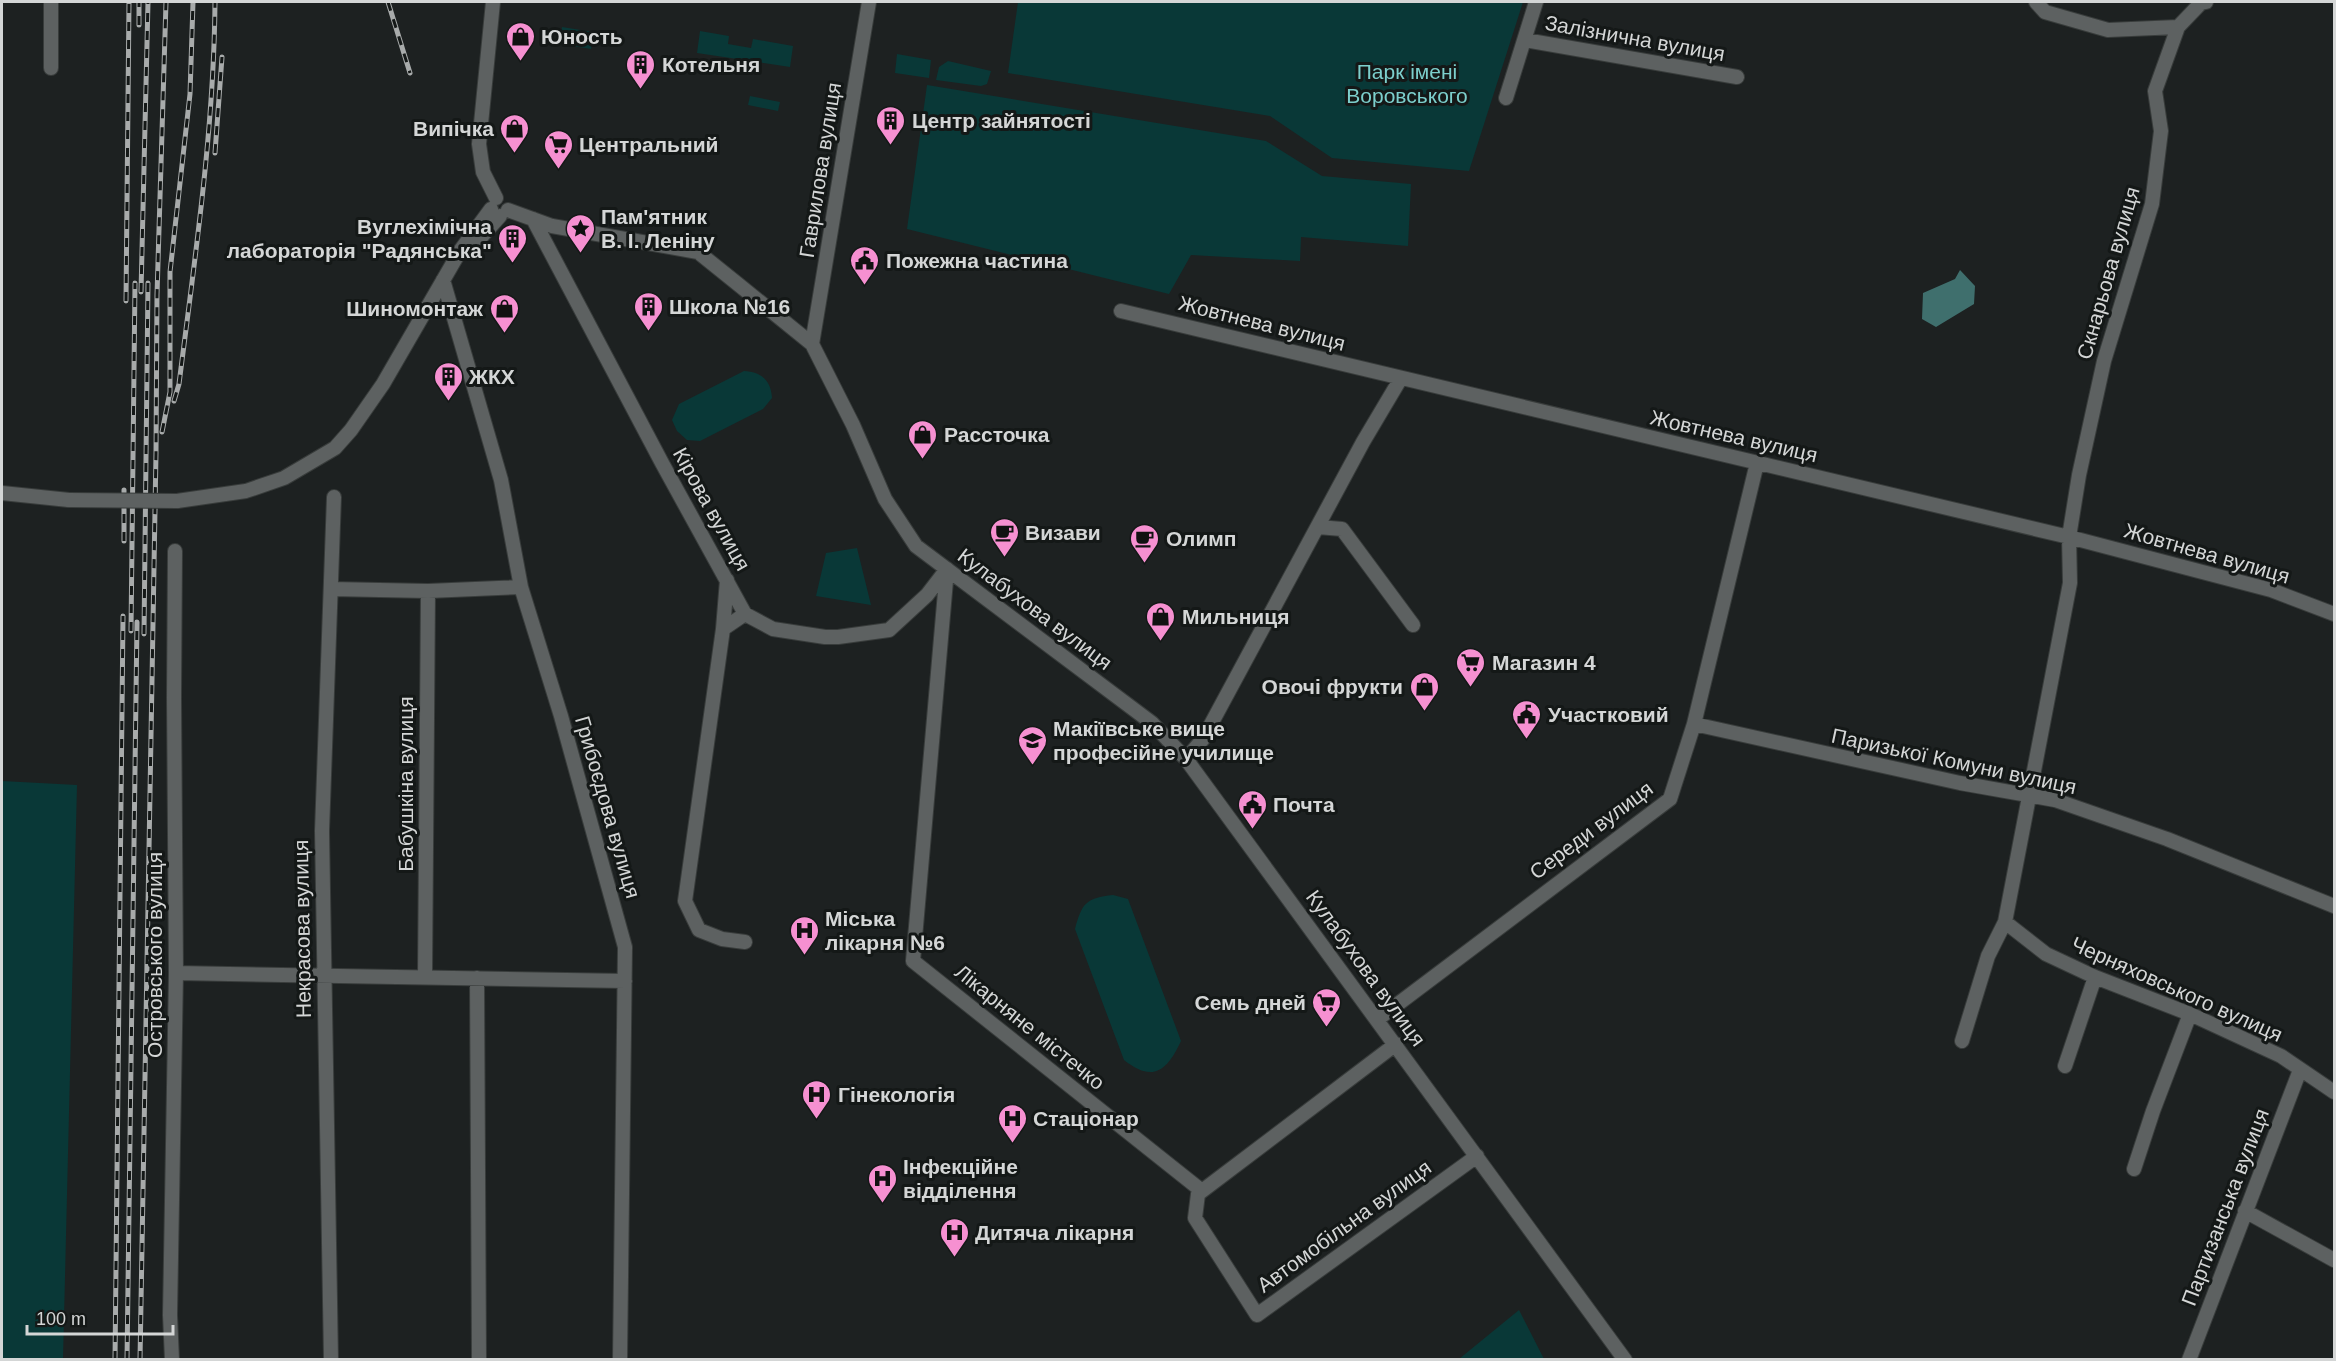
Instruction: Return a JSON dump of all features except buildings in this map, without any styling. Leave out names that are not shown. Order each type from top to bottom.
[{"type":"street","points":[[51,2],[51,68]]},
{"type":"street","points":[[2,493],[69,500],[177,501],[246,490],[284,478],[335,447],[351,429],[383,384],[443,280],[499,208],[483,172],[479,144],[493,2]]},
{"type":"street","name":"Гаврилова вулиця","points":[[812,344],[869,2]]},
{"type":"street","points":[[1506,98],[1536,2]]},
{"type":"street","points":[[2036,2],[2045,12],[2108,30],[2178,27],[2206,2]]},
{"type":"street","name":"Скнарьова вулиця","points":[[1962,1041],[1988,956],[2005,922],[2070,583],[2069,537],[2079,475],[2104,361],[2152,204],[2161,131],[2155,92],[2178,27]]},
{"type":"street","name":"Залізнична вулиця","points":[[1525,39],[1737,77]]},
{"type":"street","name":"Кулабухова вулиця","points":[[499,208],[552,226],[698,252],[812,344],[853,425],[885,499],[916,546],[1152,723],[1186,759],[1625,1359]]},
{"type":"street","name":"Кірова вулиця","points":[[533,219],[745,615]]},
{"type":"street","name":"Грибоєдова вулиця","points":[[443,280],[501,480],[521,587],[561,716],[626,947],[620,1359]]},
{"type":"street","name":"Жовтнева вулиця","points":[[1121,311],[2069,537],[2271,590],[2334,614]]},
{"type":"street","points":[[1186,759],[1203,739],[1363,442],[1401,378]]},
{"type":"street","name":"Середи вулиця","points":[[1378,1020],[1670,799],[1694,724],[1757,463]]},
{"type":"street","name":"Некрасова вулиця","points":[[331,1359],[322,831],[334,497]]},
{"type":"street","points":[[1318,527],[1342,529],[1413,626]]},
{"type":"street","name":"Островського вулиця","points":[[171,1359],[176,973],[175,551]]},
{"type":"street","points":[[723,629],[745,615],[773,629],[825,637],[838,638],[889,630],[927,595],[947,569]]},
{"type":"street","name":"Лікарняне містечко","points":[[947,569],[914,961],[1202,1191]]},
{"type":"street","points":[[727,580],[723,629],[685,901],[699,930],[722,939],[745,942]]},
{"type":"street","points":[[331,589],[428,591],[521,587]]},
{"type":"street","name":"Бабушкіна вулиця","points":[[425,977],[428,591]]},
{"type":"street","name":"Паризької Комуни вулиця","points":[[1694,724],[1893,769],[2055,800],[2167,839],[2334,906]]},
{"type":"street","name":"Черняховського вулиця","points":[[2005,922],[2046,954],[2095,977],[2190,1014],[2281,1056],[2334,1092]]},
{"type":"street","points":[[176,973],[625,981]]},
{"type":"street","points":[[2065,1066],[2095,977]]},
{"type":"street","points":[[477,978],[479,1359]]},
{"type":"street","points":[[2134,1169],[2153,1111],[2190,1014]]},
{"type":"street","points":[[1202,1191],[1396,1044]]},
{"type":"street","name":"Партизанська вулиця","points":[[2189,1359],[2300,1070]]},
{"type":"street","name":"Автомобільна вулиця","points":[[1202,1191],[1198,1194],[1195,1218],[1257,1315],[1477,1156]]},
{"type":"street","points":[[2245,1211],[2334,1260]]},
{"type":"green space","name":"Парк імені Воровського","points":[[1018,2],[1523,2],[1469,171],[1332,158],[1270,116],[1008,73]]},
{"type":"green space","points":[[562,27],[593,32],[591,49],[560,44]]},
{"type":"green space","points":[[700,31],[729,36],[728,44],[751,48],[753,39],[793,46],[790,67],[697,53]]},
{"type":"green space","points":[[897,54],[931,60],[929,78],[895,73]]},
{"type":"green space","points":[[948,61],[991,71],[987,84],[981,86],[936,80],[939,67]]},
{"type":"green space","points":[[927,85],[1266,141],[1322,176],[1411,184],[1408,246],[1301,237],[1300,261],[1191,255],[1169,294],[907,229]]},
{"type":"green space","points":[[750,96],[780,102],[778,111],[748,105]]},
{"type":"green space","points":[[744,371],[760,375],[770,386],[772,398],[763,409],[700,441],[687,440],[677,431],[672,420],[679,404]]},
{"type":"green space","points":[[857,548],[871,605],[816,596],[826,553]]},
{"type":"green space","points":[[2,781],[77,785],[63,1359],[2,1359]]},
{"type":"green space","points":[[1113,895],[1128,899],[1181,1041],[1170,1060],[1158,1070],[1151,1072],[1134,1067],[1124,1060],[1075,929],[1086,903]]},
{"type":"green space","points":[[1519,1310],[1544,1359],[1459,1359]]},
{"type":"shaded area","points":[[1960,270],[1975,286],[1974,304],[1936,327],[1922,319],[1923,293],[1955,279]]},
{"type":"railway","points":[[126,301],[129,2]]},
{"type":"railway","points":[[139,2],[139,25]]},
{"type":"railway","points":[[141,292],[148,2]]},
{"type":"railway","points":[[140,1360],[157,295],[166,2]]},
{"type":"railway","points":[[162,432],[170,392],[170,272],[190,94],[193,2]]},
{"type":"railway","points":[[174,401],[179,384],[203,193],[211,98],[215,2]]},
{"type":"railway","points":[[388,2],[410,73]]},
{"type":"railway","points":[[215,153],[222,57]]},
{"type":"railway","points":[[131,631],[135,283]]},
{"type":"railway","points":[[144,634],[148,283]]},
{"type":"railway","points":[[124,490],[124,541]]},
{"type":"railway","points":[[115,1360],[123,616]]},
{"type":"railway","points":[[127,1360],[137,622]]},
{"type":"place","name":"Юность","points":[[520,62]]},
{"type":"place","name":"Котельня","points":[[641,90]]},
{"type":"place","name":"Центр зайнятості","points":[[891,146]]},
{"type":"place","name":"Випічка","points":[[515,154]]},
{"type":"place","name":"Центральний","points":[[558,170]]},
{"type":"place","name":"Пам'ятник В. І. Леніну","points":[[580,254]]},
{"type":"place","name":"Вуглехімічна лабораторія \"Радянська\"","points":[[513,264]]},
{"type":"place","name":"Пожежна частина","points":[[865,286]]},
{"type":"place","name":"Школа №16","points":[[648,332]]},
{"type":"place","name":"Шиномонтаж","points":[[504,334]]},
{"type":"place","name":"ЖКХ","points":[[448,402]]},
{"type":"place","name":"Рассточка","points":[[923,460]]},
{"type":"place","name":"Визави","points":[[1004,558]]},
{"type":"place","name":"Олимп","points":[[1145,564]]},
{"type":"place","name":"Мильниця","points":[[1161,642]]},
{"type":"place","name":"Магазин 4","points":[[1471,688]]},
{"type":"place","name":"Овочі фрукти","points":[[1424,712]]},
{"type":"place","name":"Участковий","points":[[1527,740]]},
{"type":"place","name":"Макіївське вище професійне училище","points":[[1032,766]]},
{"type":"place","name":"Почта","points":[[1252,830]]},
{"type":"place","name":"Міська лікарня №6","points":[[804,956]]},
{"type":"place","name":"Семь дней","points":[[1327,1028]]},
{"type":"place","name":"Гінекологія","points":[[817,1120]]},
{"type":"place","name":"Стаціонар","points":[[1012,1144]]},
{"type":"place","name":"Інфекційне відділення","points":[[882,1204]]},
{"type":"place","name":"Дитяча лікарня","points":[[954,1258]]}]
